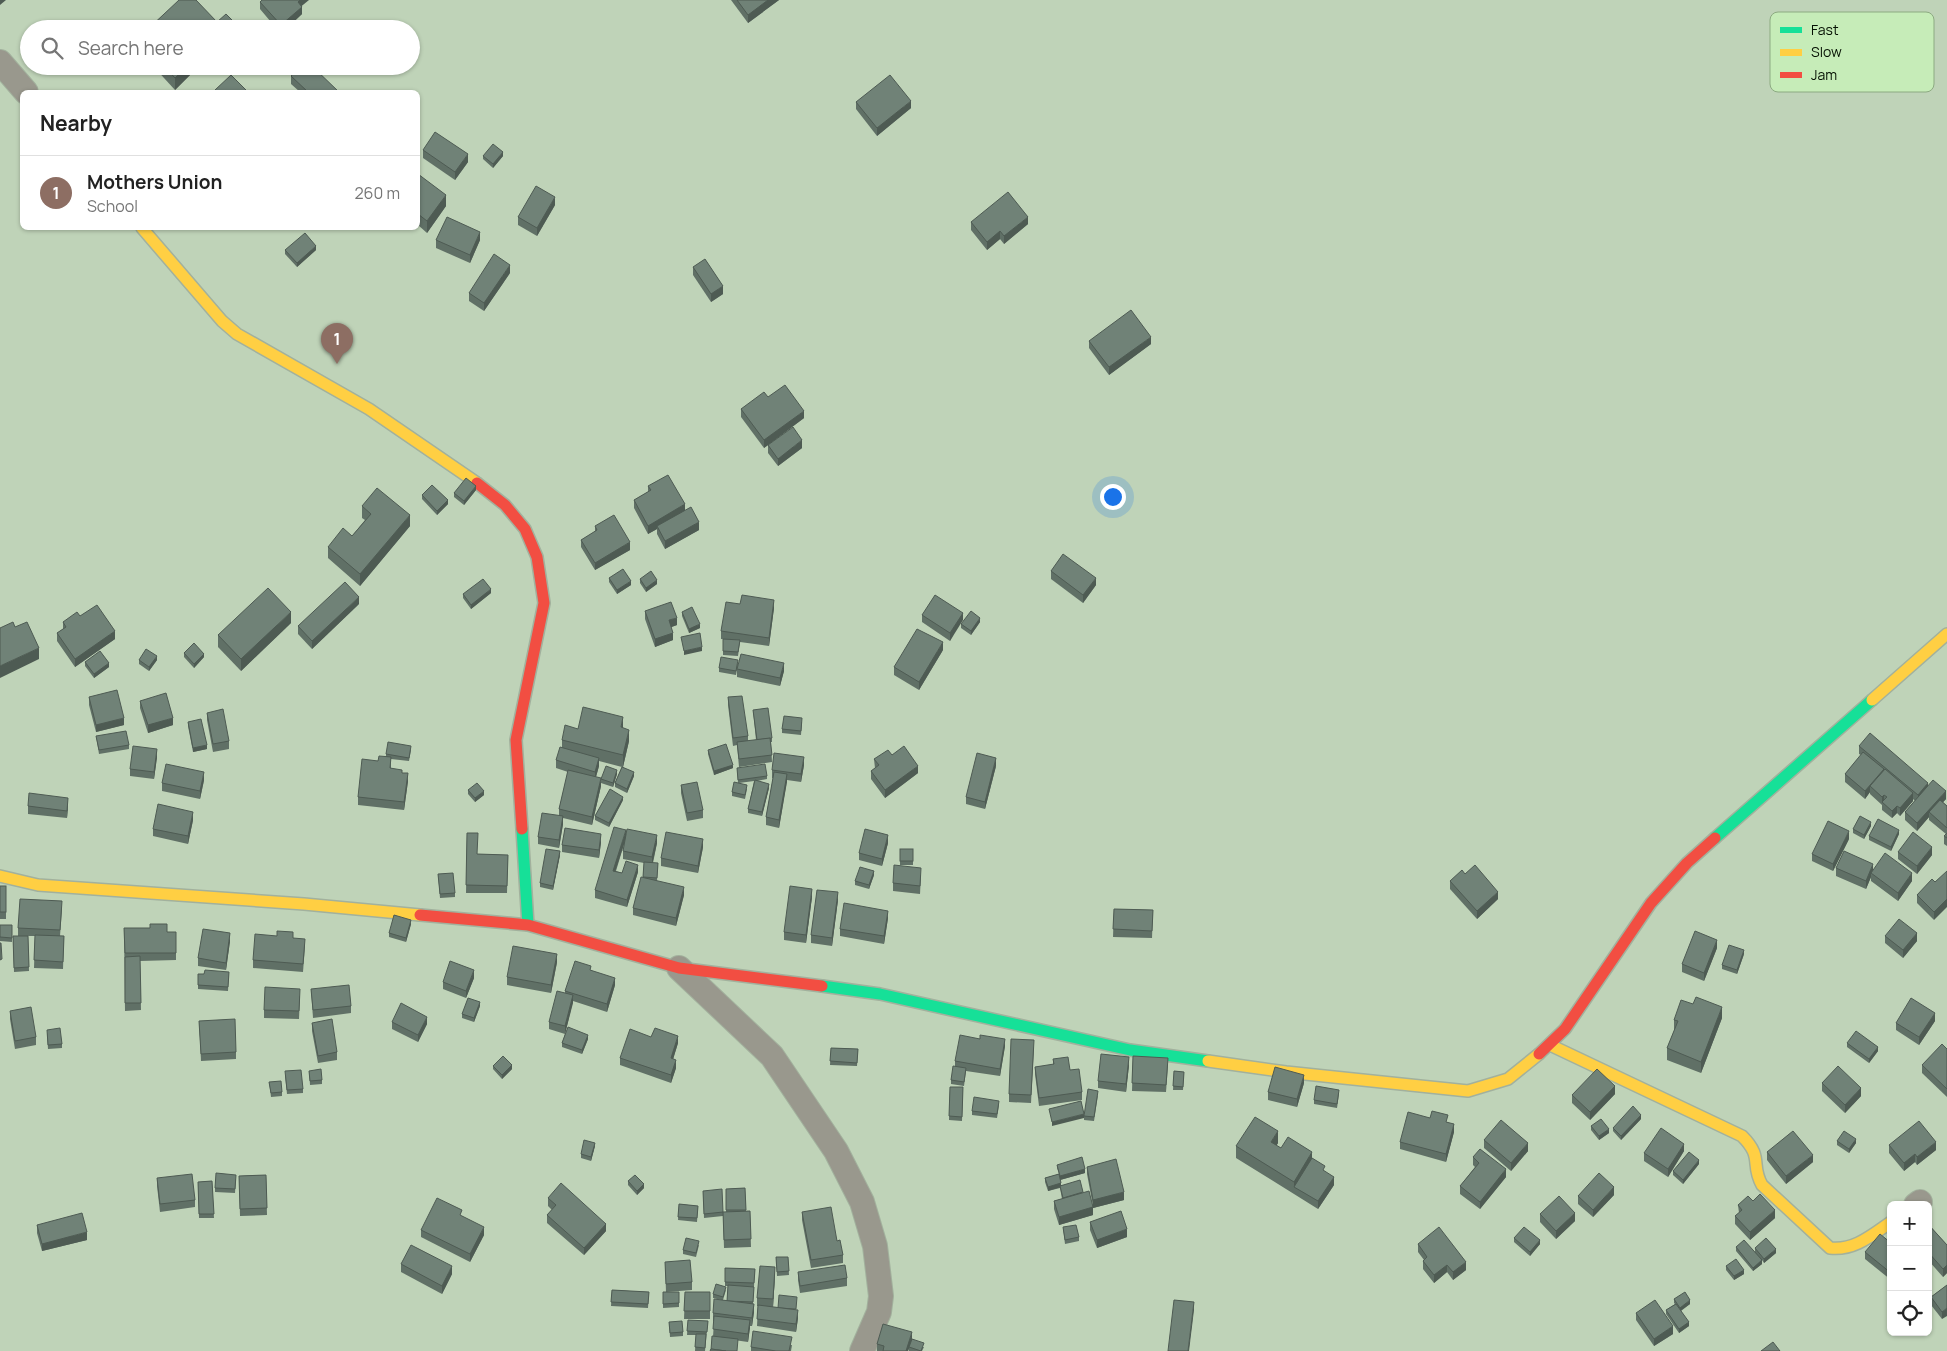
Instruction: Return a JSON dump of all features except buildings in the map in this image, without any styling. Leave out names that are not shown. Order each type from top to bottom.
[{"type":"street","points":[[0,62],[24,90]]},
{"type":"street","points":[[144,230],[222,321],[237,334],[368,409],[478,484],[505,505],[525,529],[537,557],[544,603],[516,740],[528,926]]},
{"type":"street","points":[[0,876],[38,885],[304,904],[528,926],[679,968],[880,994],[1130,1050],[1286,1072],[1468,1092],[1508,1079],[1527,1066],[1550,1045],[1565,1029],[1651,902],[1687,863],[1947,634]]},
{"type":"street","points":[[679,968],[772,1056],[836,1151],[862,1202],[875,1246],[882,1296],[879,1312],[862,1351]]},
{"type":"street","points":[[1550,1045],[1742,1136],[1755,1148],[1758,1159],[1758,1180],[1830,1248],[1839,1251],[1855,1246],[1887,1225]]},
{"type":"traffic: fast","points":[[1715,838],[1872,700]]},
{"type":"traffic: fast","points":[[522,829],[528,925]]},
{"type":"traffic: fast","points":[[822,986],[880,994],[1130,1050],[1208,1061]]},
{"type":"traffic: slow","points":[[144,230],[222,321],[237,334],[369,409],[477,483]]},
{"type":"traffic: slow","points":[[1872,700],[1947,634]]},
{"type":"traffic: slow","points":[[0,876],[38,885],[304,904],[420,915]]},
{"type":"traffic: slow","points":[[1550,1045],[1742,1136],[1753,1150],[1757,1172],[1762,1185],[1830,1248],[1855,1245],[1887,1225]]},
{"type":"traffic: slow","points":[[1208,1061],[1286,1072],[1468,1091],[1508,1079],[1539,1054]]},
{"type":"traffic: jam","points":[[477,483],[505,505],[525,529],[537,557],[544,603],[516,740],[522,829]]},
{"type":"traffic: jam","points":[[1539,1054],[1565,1029],[1651,903],[1687,863],[1715,838]]},
{"type":"traffic: jam","points":[[420,915],[528,925],[679,968],[822,986]]},
{"type":"place","name":"Mothers Union","points":[[337,364]]}]
